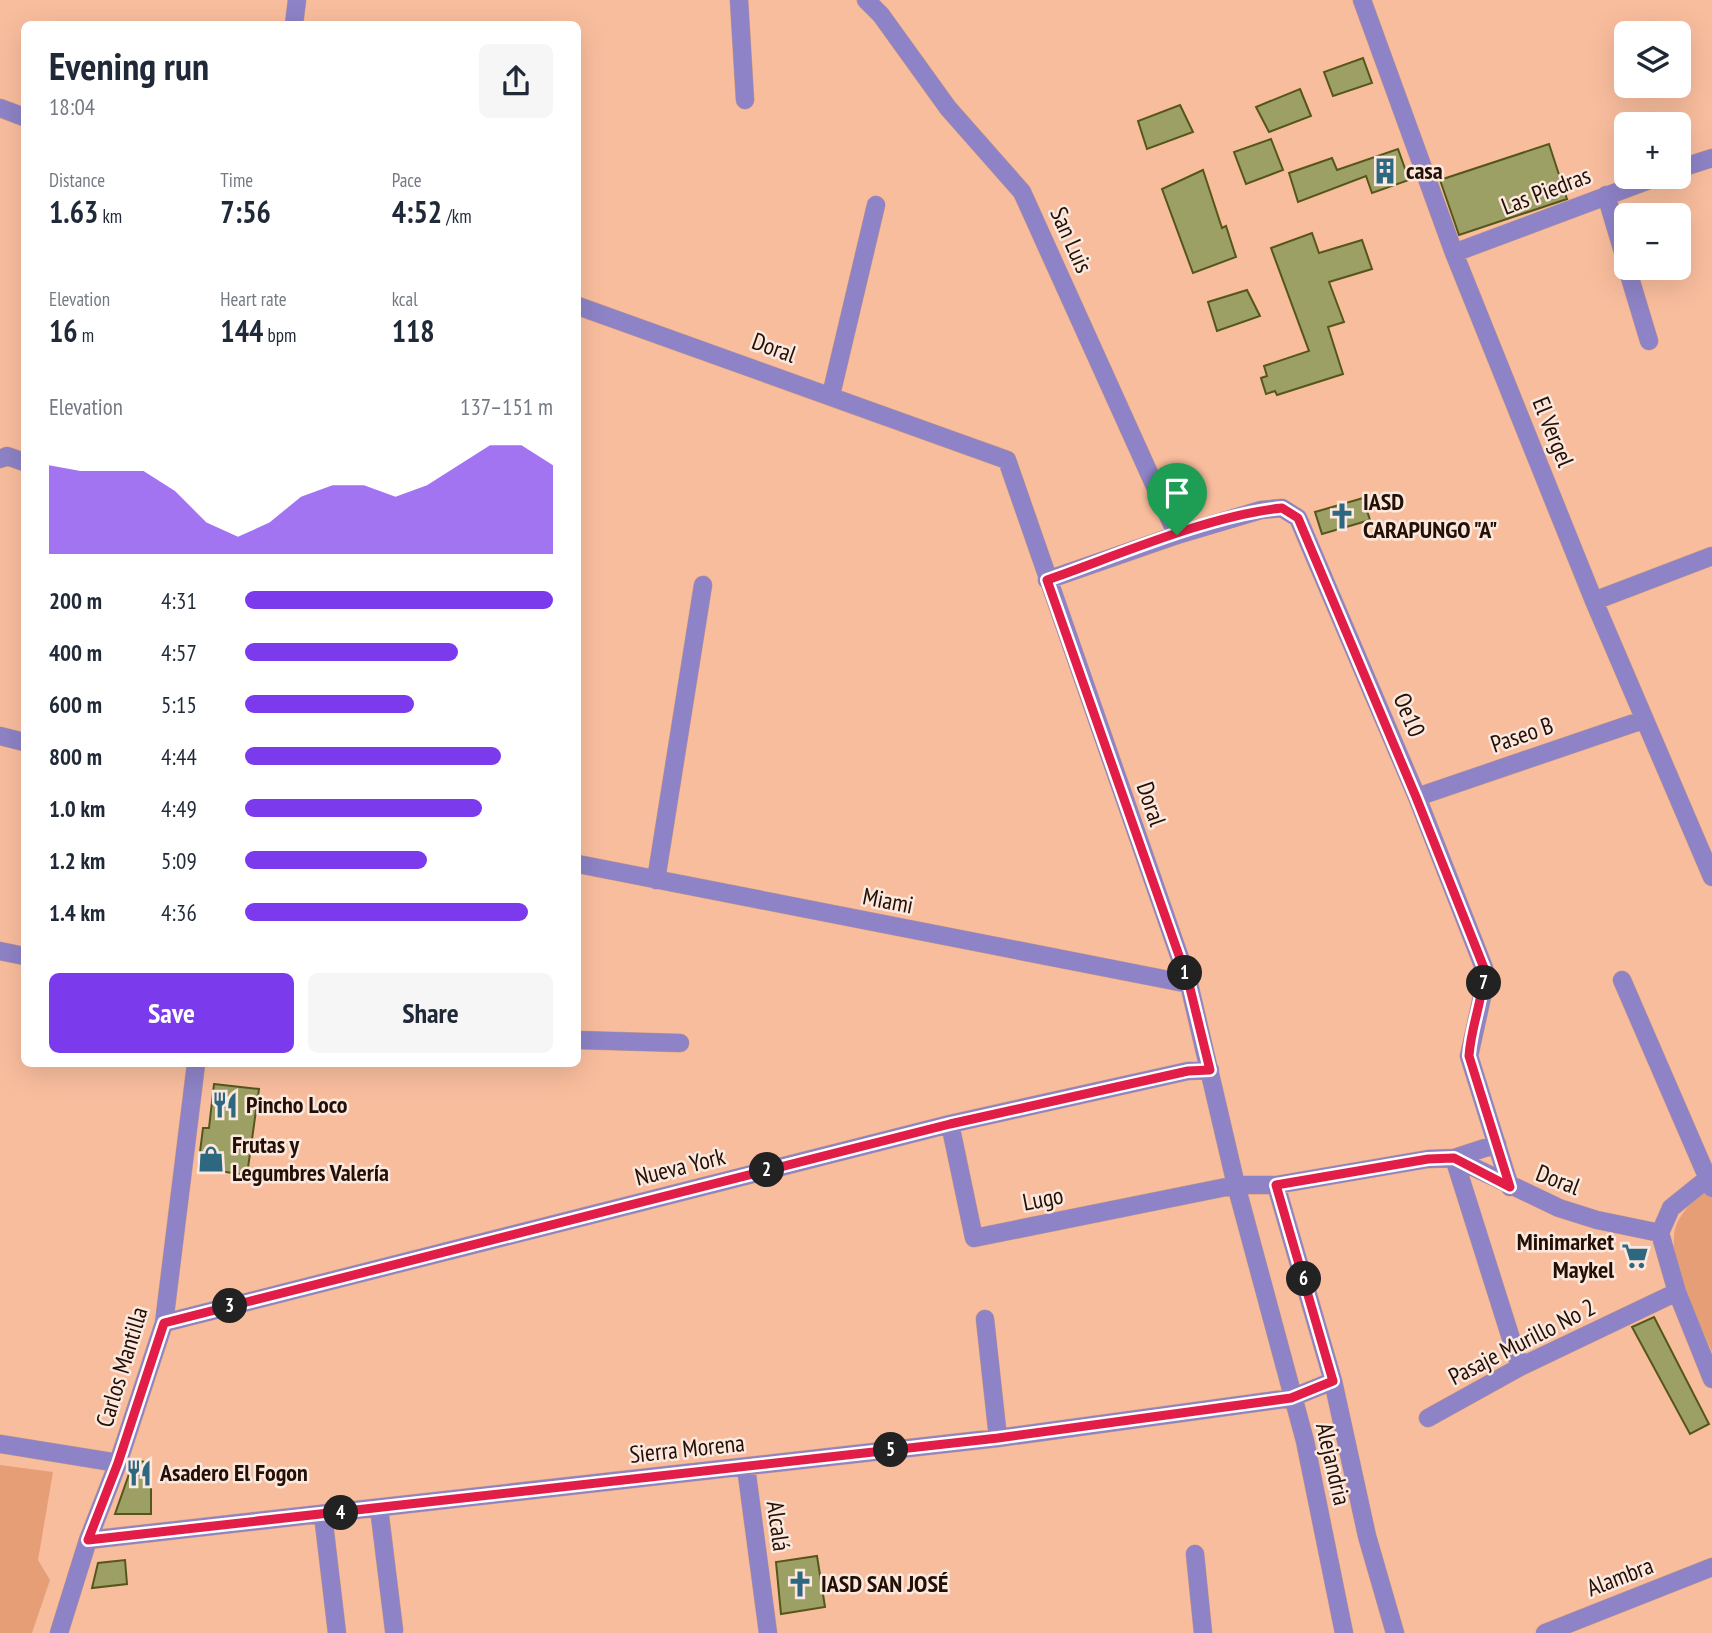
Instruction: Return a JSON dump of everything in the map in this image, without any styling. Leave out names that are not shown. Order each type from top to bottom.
[{"type":"street","points":[[294,21],[297,0]]},
{"type":"street","points":[[739,0],[746,100]]},
{"type":"street","name":"San Luis","points":[[866,0],[881,15],[948,108],[1022,192],[1177,535]]},
{"type":"street","name":"El Vergel","points":[[1362,0],[1454,253],[1643,720],[1712,877]]},
{"type":"street","points":[[0,108],[21,116]]},
{"type":"street","points":[[1691,165],[1712,158]]},
{"type":"street","name":"Las Piedras","points":[[1454,253],[1623,189]]},
{"type":"street","points":[[1606,195],[1614,222]]},
{"type":"street","points":[[831,395],[876,205]]},
{"type":"street","points":[[1631,280],[1649,341]]},
{"type":"street","name":"Doral","points":[[581,307],[1007,460],[1189,984],[1236,1185]]},
{"type":"street","points":[[0,459],[8,456],[21,461]]},
{"type":"street","name":"Oe10","points":[[1047,580],[1177,535],[1261,510],[1282,508],[1298,518],[1416,797],[1484,968],[1484,988],[1470,1040],[1469,1056],[1510,1187]]},
{"type":"street","points":[[1594,601],[1712,555]]},
{"type":"street","points":[[656,880],[703,585]]},
{"type":"street","name":"Paseo B","points":[[1416,797],[1643,720]]},
{"type":"street","points":[[0,736],[21,741]]},
{"type":"street","name":"Miami","points":[[581,865],[1189,984]]},
{"type":"street","points":[[0,951],[21,955]]},
{"type":"street","points":[[1622,980],[1710,1180],[1671,1208],[1660,1233],[1677,1292],[1712,1379]]},
{"type":"street","points":[[581,1040],[680,1043]]},
{"type":"street","name":"Carlos Mantilla","points":[[59,1633],[88,1540],[118,1463],[164,1323],[196,1067]]},
{"type":"street","name":"Nueva York","points":[[164,1323],[950,1124],[1188,1071],[1210,1070]]},
{"type":"street","name":"Lugo","points":[[950,1124],[974,1238],[1236,1185]]},
{"type":"street","points":[[1236,1185],[1276,1185],[1428,1159],[1454,1158],[1497,1144]]},
{"type":"street","points":[[1454,1158],[1520,1367]]},
{"type":"street","name":"Doral","points":[[1454,1158],[1510,1187],[1597,1220],[1660,1233]]},
{"type":"street","name":"Alejandria","points":[[1236,1185],[1291,1398],[1305,1441],[1344,1633]]},
{"type":"street","points":[[1276,1185],[1333,1381],[1367,1536],[1395,1633]]},
{"type":"street","name":"Pasaje Murillo No 2","points":[[1428,1418],[1520,1367],[1677,1292]]},
{"type":"street","points":[[985,1319],[998,1438]]},
{"type":"street","name":"Sierra Morena","points":[[88,1540],[998,1438],[1291,1398],[1333,1381]]},
{"type":"street","points":[[0,1444],[118,1463]]},
{"type":"street","name":"Alcalá","points":[[746,1467],[768,1633]]},
{"type":"street","points":[[379,1508],[394,1630]]},
{"type":"street","points":[[323,1515],[337,1633]]},
{"type":"street","points":[[1195,1554],[1203,1633]]},
{"type":"street","name":"Alambra","points":[[1545,1633],[1712,1567]]},
{"type":"shaded area","points":[[1709,1187],[1712,1194],[1712,1352],[1680,1274],[1674,1243],[1675,1229],[1681,1217]]},
{"type":"shaded area","points":[[0,1465],[53,1472],[38,1560],[50,1580],[32,1633],[0,1633]]},
{"type":"building","points":[[1363,58],[1372,83],[1333,96],[1324,72]]},
{"type":"building","points":[[1300,89],[1311,116],[1269,132],[1256,107]]},
{"type":"building","points":[[1180,105],[1193,132],[1147,149],[1138,121]]},
{"type":"building","points":[[1271,139],[1283,170],[1246,184],[1234,152]]},
{"type":"building","points":[[1549,144],[1567,199],[1459,235],[1440,180]]},
{"type":"building","points":[[1398,149],[1409,180],[1372,193],[1366,176],[1298,202],[1289,173],[1332,158],[1337,170]]},
{"type":"building","points":[[1203,170],[1222,228],[1226,226],[1236,257],[1193,273],[1162,189]]},
{"type":"building","points":[[1312,233],[1319,253],[1362,240],[1372,269],[1329,282],[1344,322],[1328,327],[1343,374],[1277,395],[1275,391],[1266,394],[1261,378],[1267,376],[1264,366],[1309,351],[1271,248]]},
{"type":"building","points":[[1247,290],[1260,316],[1217,331],[1208,302]]},
{"type":"building","name":"IASD CARAPUNGO \"A\"","points":[[1363,498],[1370,520],[1322,534],[1315,512]]},
{"type":"building","points":[[214,1084],[259,1089],[247,1175],[198,1168],[203,1128],[209,1128]]},
{"type":"building","points":[[1654,1317],[1709,1424],[1690,1434],[1632,1327]]},
{"type":"building","points":[[134,1460],[151,1463],[151,1514],[115,1514]]},
{"type":"building","name":"IASD SAN JOSÉ","points":[[817,1556],[825,1607],[781,1614],[776,1562]]},
{"type":"building","points":[[125,1560],[127,1584],[92,1588],[98,1563]]},
{"type":"place","name":"casa","points":[[1385,171]]},
{"type":"place","name":"IASD CARAPUNGO \"A\"","points":[[1342,516]]},
{"type":"place","name":"Pincho Loco","points":[[225,1105]]},
{"type":"place","name":"Frutas y Legumbres Valería","points":[[211,1159]]},
{"type":"place","name":"Minimarket Maykel","points":[[1635,1256]]},
{"type":"place","name":"Asadero El Fogon","points":[[139,1473]]},
{"type":"place","name":"IASD SAN JOSÉ","points":[[800,1584]]},
{"type":"route","points":[[1282,508],[1298,518],[1416,797],[1484,968],[1484,988],[1470,1040],[1469,1056],[1510,1187],[1454,1158],[1428,1159],[1276,1185],[1333,1381],[1291,1398],[998,1438],[88,1540],[118,1463],[164,1323],[950,1124],[1188,1071],[1210,1070],[1189,984],[1047,580],[1177,535],[1261,510],[1282,508]]}]
